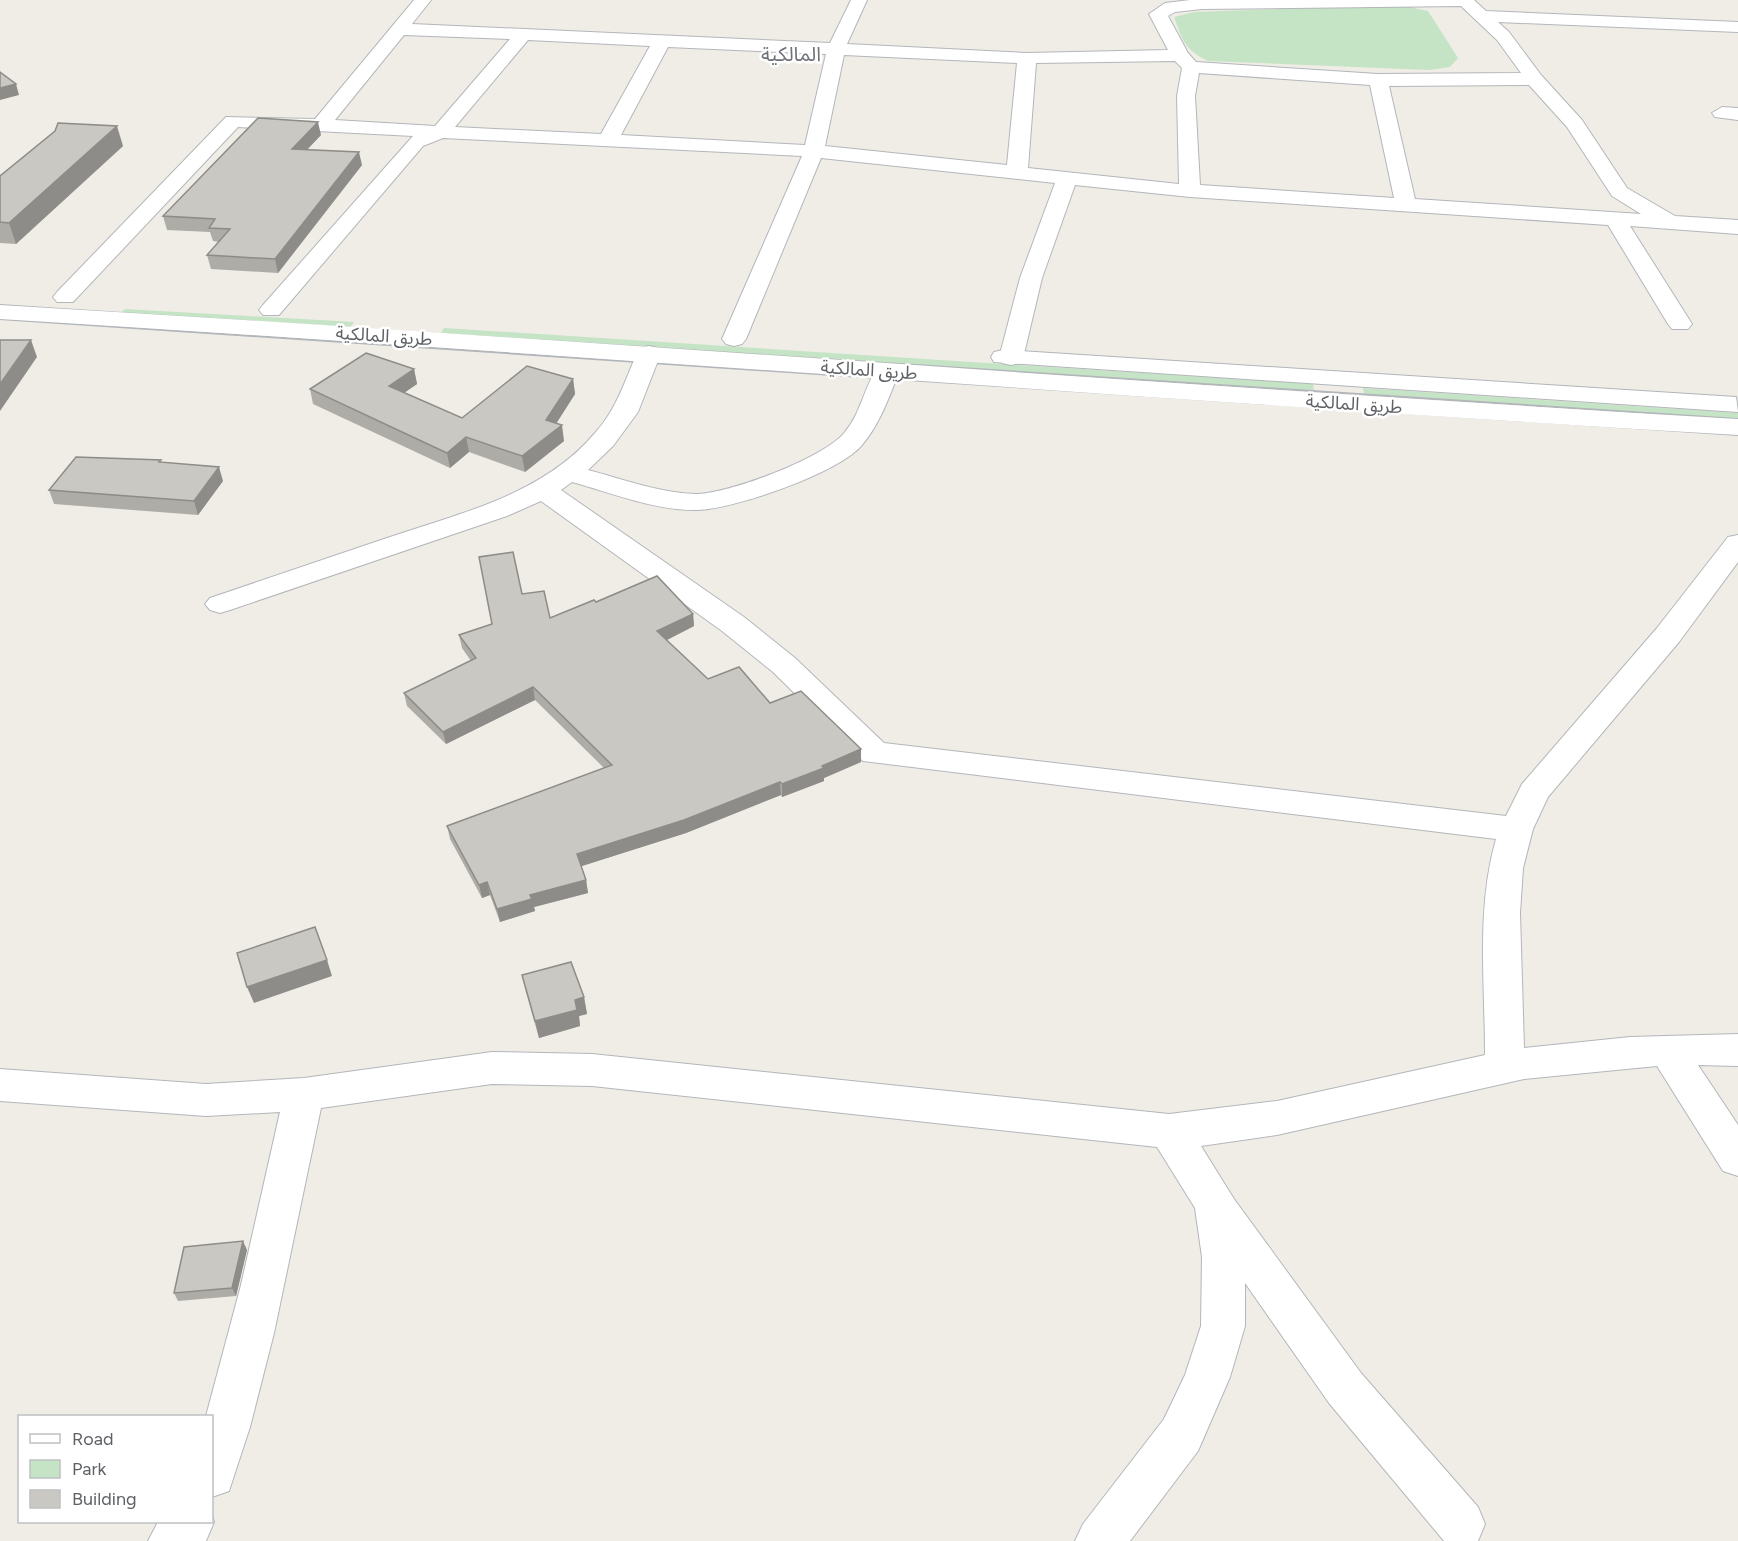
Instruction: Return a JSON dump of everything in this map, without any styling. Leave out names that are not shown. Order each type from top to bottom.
[{"type":"street","points":[[320,126],[423,0]]},
{"type":"street","points":[[734,339],[814,151],[836,49],[859,0]]},
{"type":"street","points":[[1190,191],[1185,61],[1158,14],[1171,7],[1202,4],[1464,0],[1503,36],[1534,80],[1575,124],[1619,192],[1638,206],[1681,223]]},
{"type":"street","points":[[1481,16],[1738,27]]},
{"type":"street","points":[[399,29],[1027,58],[1185,61],[1378,80],[1534,80]]},
{"type":"street","points":[[271,310],[416,142],[440,132],[524,34]]},
{"type":"street","points":[[608,140],[662,41]]},
{"type":"street","points":[[1017,173],[1027,58]]},
{"type":"street","points":[[1378,80],[1406,206]]},
{"type":"street","points":[[65,297],[233,121],[814,151],[1190,191],[1738,227]]},
{"type":"street","points":[[1011,358],[1031,278],[1067,179]]},
{"type":"street","points":[[1616,219],[1680,324]]},
{"type":"street","name":"طريق المالكية","points":[[0,294],[271,310],[392,326],[649,353],[887,372],[1738,428]]},
{"type":"street","points":[[85,318],[103,300]]},
{"type":"street","name":"طريق المالكية","points":[[0,312],[85,318],[392,326],[734,339],[1738,405]]},
{"type":"street","points":[[220,604],[497,510],[543,490],[568,473],[604,440],[626,412],[649,353]]},
{"type":"street","points":[[568,473],[679,500],[698,502],[727,497],[825,460],[845,447],[862,428],[887,372]]},
{"type":"street","points":[[1343,378],[1347,404]]},
{"type":"street","points":[[543,490],[733,624],[784,665],[875,753],[1516,829]]},
{"type":"street","points":[[1505,1067],[1502,913],[1505,868],[1516,829],[1534,792],[1668,635],[1738,543]]},
{"type":"street","points":[[1667,1050],[1738,1159]]},
{"type":"street","points":[[0,1085],[206,1100],[304,1094],[492,1068],[592,1070],[1169,1131],[1213,1130],[1505,1067],[1608,1053],[1738,1050]]},
{"type":"street","points":[[213,1471],[230,1416],[271,1252],[304,1094]]},
{"type":"street","points":[[1169,1131],[1215,1204],[1345,1388],[1461,1524]]},
{"type":"street","points":[[1100,1541],[1181,1435],[1208,1377],[1223,1326],[1224,1257],[1215,1204]]},
{"type":"street","points":[[173,1541],[188,1523]]},
{"type":"green space","points":[[1400,5],[1428,11],[1458,58],[1450,67],[1429,70],[1208,61],[1185,44],[1174,17],[1194,12]]},
{"type":"green space","points":[[125,309],[354,322],[350,328],[119,314]]},
{"type":"green space","points":[[444,328],[1313,384],[1314,391],[440,334]]},
{"type":"green space","points":[[1363,388],[1738,413],[1738,419],[1364,394]]},
{"type":"building","points":[[0,72],[16,84],[0,88]]},
{"type":"building","points":[[258,118],[318,122],[292,149],[359,152],[275,259],[207,255],[230,229],[209,228],[215,219],[163,216]]},
{"type":"building","points":[[58,123],[117,126],[9,223],[0,222],[0,176],[55,131]]},
{"type":"building","points":[[0,340],[31,340],[0,384]]},
{"type":"building","points":[[366,353],[414,369],[389,386],[462,418],[527,366],[573,379],[546,420],[562,425],[522,456],[466,437],[447,453],[310,389]]},
{"type":"building","points":[[76,457],[161,460],[159,462],[219,467],[194,501],[49,490]]},
{"type":"building","points":[[513,552],[522,594],[544,591],[550,618],[594,600],[596,602],[657,576],[693,614],[657,631],[708,679],[739,667],[770,703],[801,691],[861,749],[822,766],[824,768],[782,784],[780,782],[684,820],[577,854],[586,880],[530,895],[532,899],[497,909],[487,882],[479,885],[447,826],[612,765],[533,687],[443,732],[404,693],[476,658],[459,635],[492,624],[479,557]]},
{"type":"building","points":[[315,927],[327,960],[247,987],[237,953]]},
{"type":"building","points":[[571,962],[584,997],[575,1000],[577,1010],[535,1021],[522,975]]},
{"type":"building","points":[[243,1241],[232,1288],[174,1293],[184,1247]]},
{"type":"district","name":"المالكية","points":[[791,54]]}]
